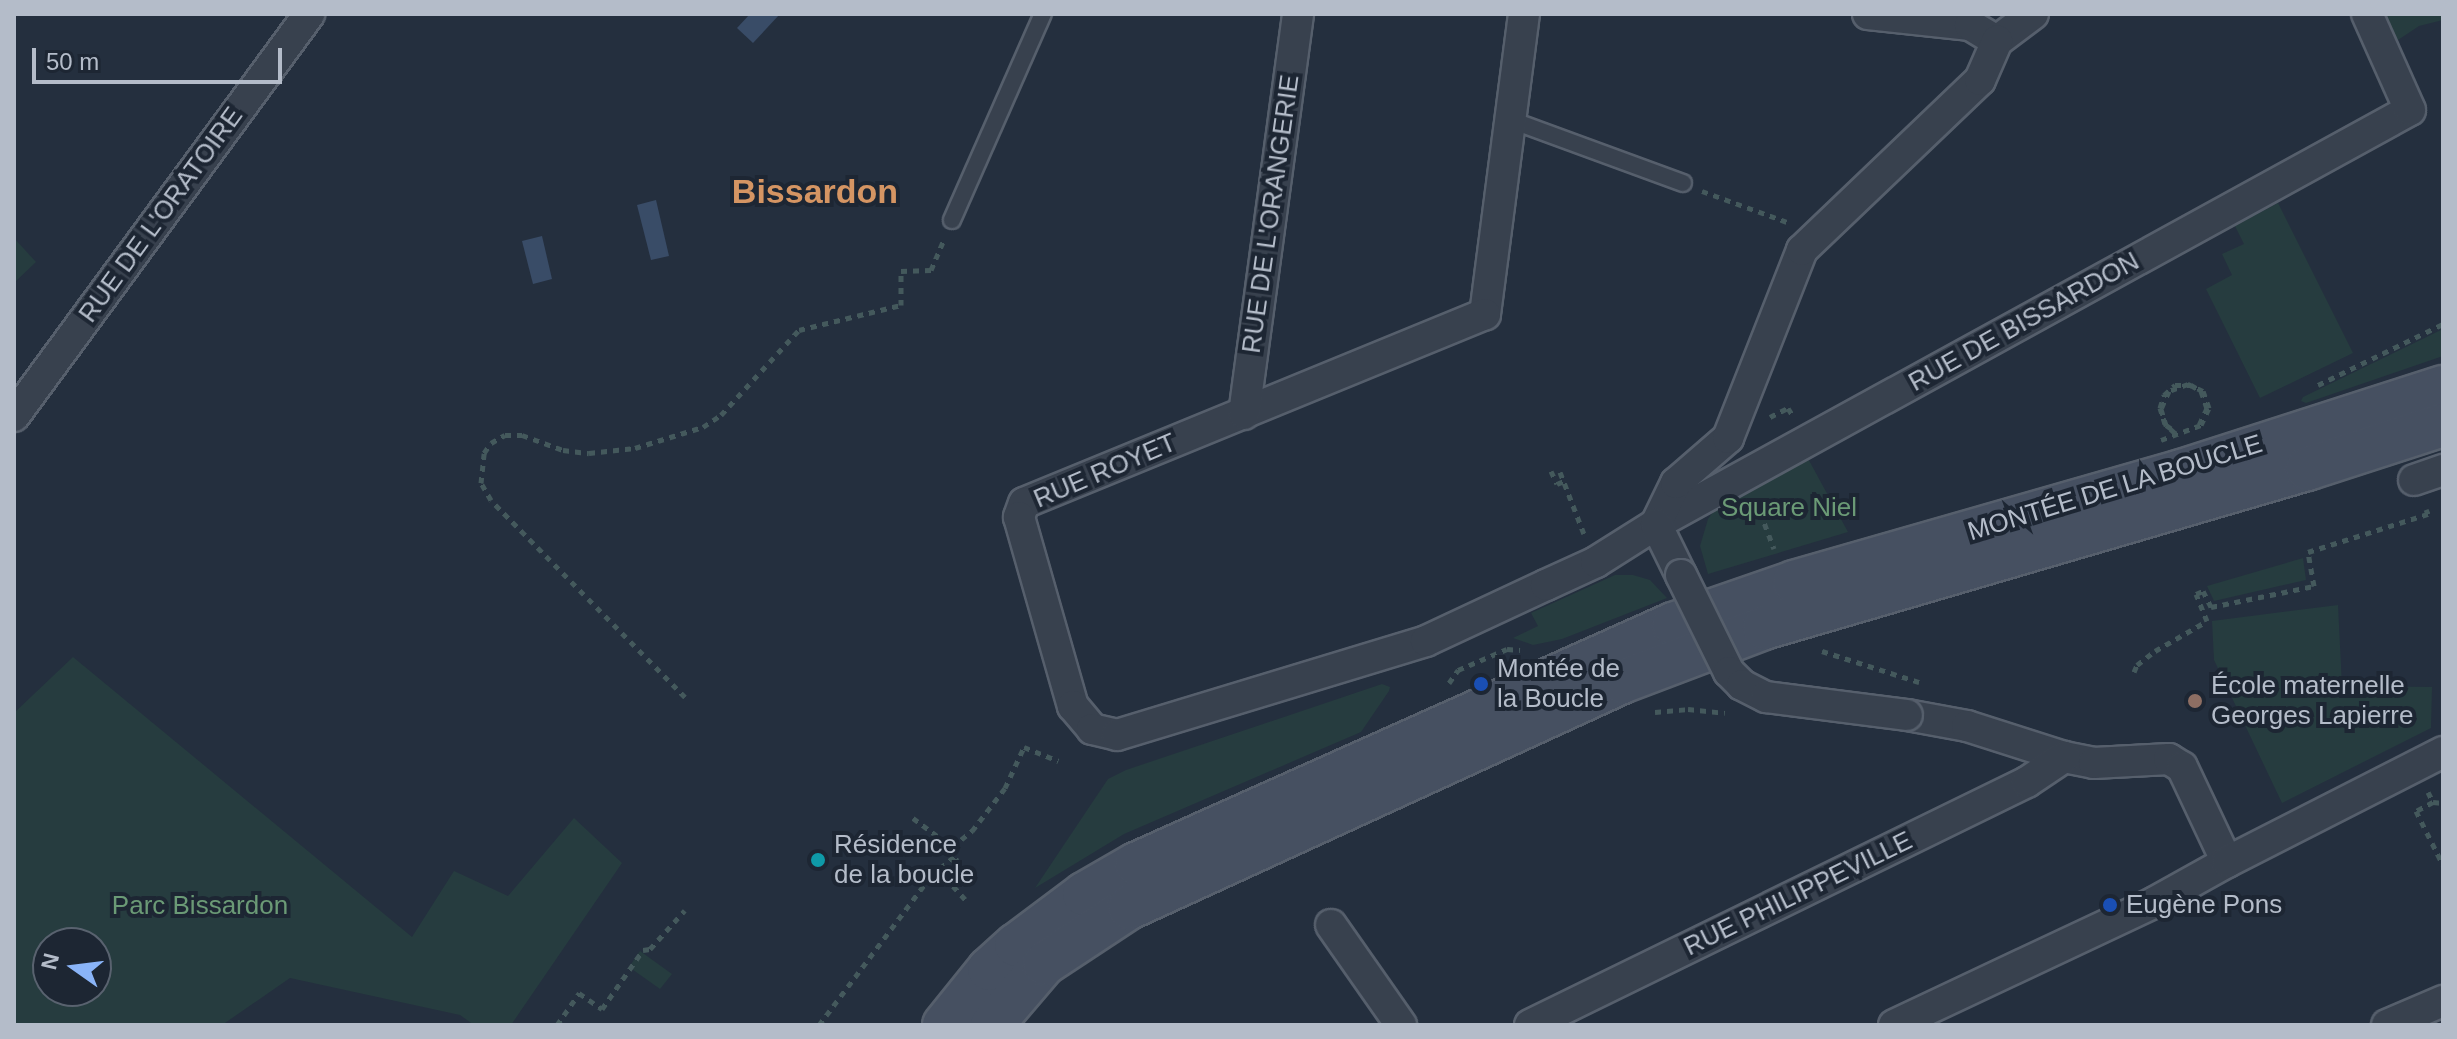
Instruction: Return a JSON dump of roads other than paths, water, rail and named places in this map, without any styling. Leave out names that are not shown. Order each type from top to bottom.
[{"type":"main road","name":"MONTÉE DE LA BOUCLE","points":[[944,1025],[989,969],[1016,945],[1084,894],[1136,864],[1673,624],[1794,582],[2181,471],[2443,387]]},
{"type":"main road","name":"MONTÉE DE LA BOUCLE","points":[[992,1025],[1044,964],[1129,908],[1622,682],[1764,628],[2307,469],[2443,425]]},
{"type":"street","name":"RUE DE L'ORATOIRE","points":[[14,416],[309,14]]},
{"type":"street","name":"RUE DE L'ORANGERIE","points":[[1244,414],[1298,14]]},
{"type":"street","name":"RUE ROYET","points":[[1524,14],[1485,314],[1030,499],[1020,510],[1019,517],[1073,706],[1092,729],[1117,735],[1426,641],[1546,585]]},
{"type":"street","points":[[1868,14],[1970,25],[1997,41]]},
{"type":"street","points":[[2033,14],[1997,41],[1980,80],[1818,234],[1798,257],[1728,438],[1676,483],[1656,524],[1729,672],[1742,685],[1766,697],[1967,726],[2064,757],[2094,763],[2169,759],[2182,767],[2227,862]]},
{"type":"street","name":"RUE DE BISSARDON","points":[[1546,585],[1596,562],[1656,524],[2410,110],[2367,14]]},
{"type":"street","points":[[2414,480],[2443,470]]},
{"type":"street","points":[[1894,1025],[2155,902],[2443,752]]},
{"type":"street","name":"RUE PHILIPPEVILLE","points":[[1530,1025],[2027,782],[2064,757]]},
{"type":"street","points":[[1331,925],[1401,1025]]},
{"type":"street","points":[[2387,1025],[2443,1001]]},
{"type":"lane","points":[[952,220],[1043,14]]},
{"type":"lane","points":[[1511,120],[1683,183]]},
{"type":"water","points":[[750,14],[780,14],[753,43],[737,28]]},
{"type":"water","points":[[656,200],[669,256],[651,260],[637,205]]},
{"type":"water","points":[[542,236],[552,279],[533,284],[522,241]]},
{"type":"place","name":"Montée de la Boucle","points":[[1481,684]]},
{"type":"place","name":"École maternelle Georges Lapierre","points":[[2195,701]]},
{"type":"place","name":"Résidence de la boucle","points":[[818,860]]},
{"type":"place","name":"Eugène Pons","points":[[2110,905]]},
{"type":"district","name":"Bissardon","points":[[815,192]]},
{"type":"park label","name":"Square Niel","points":[[1789,508]]},
{"type":"park label","name":"Parc Bissardon","points":[[200,906]]}]
